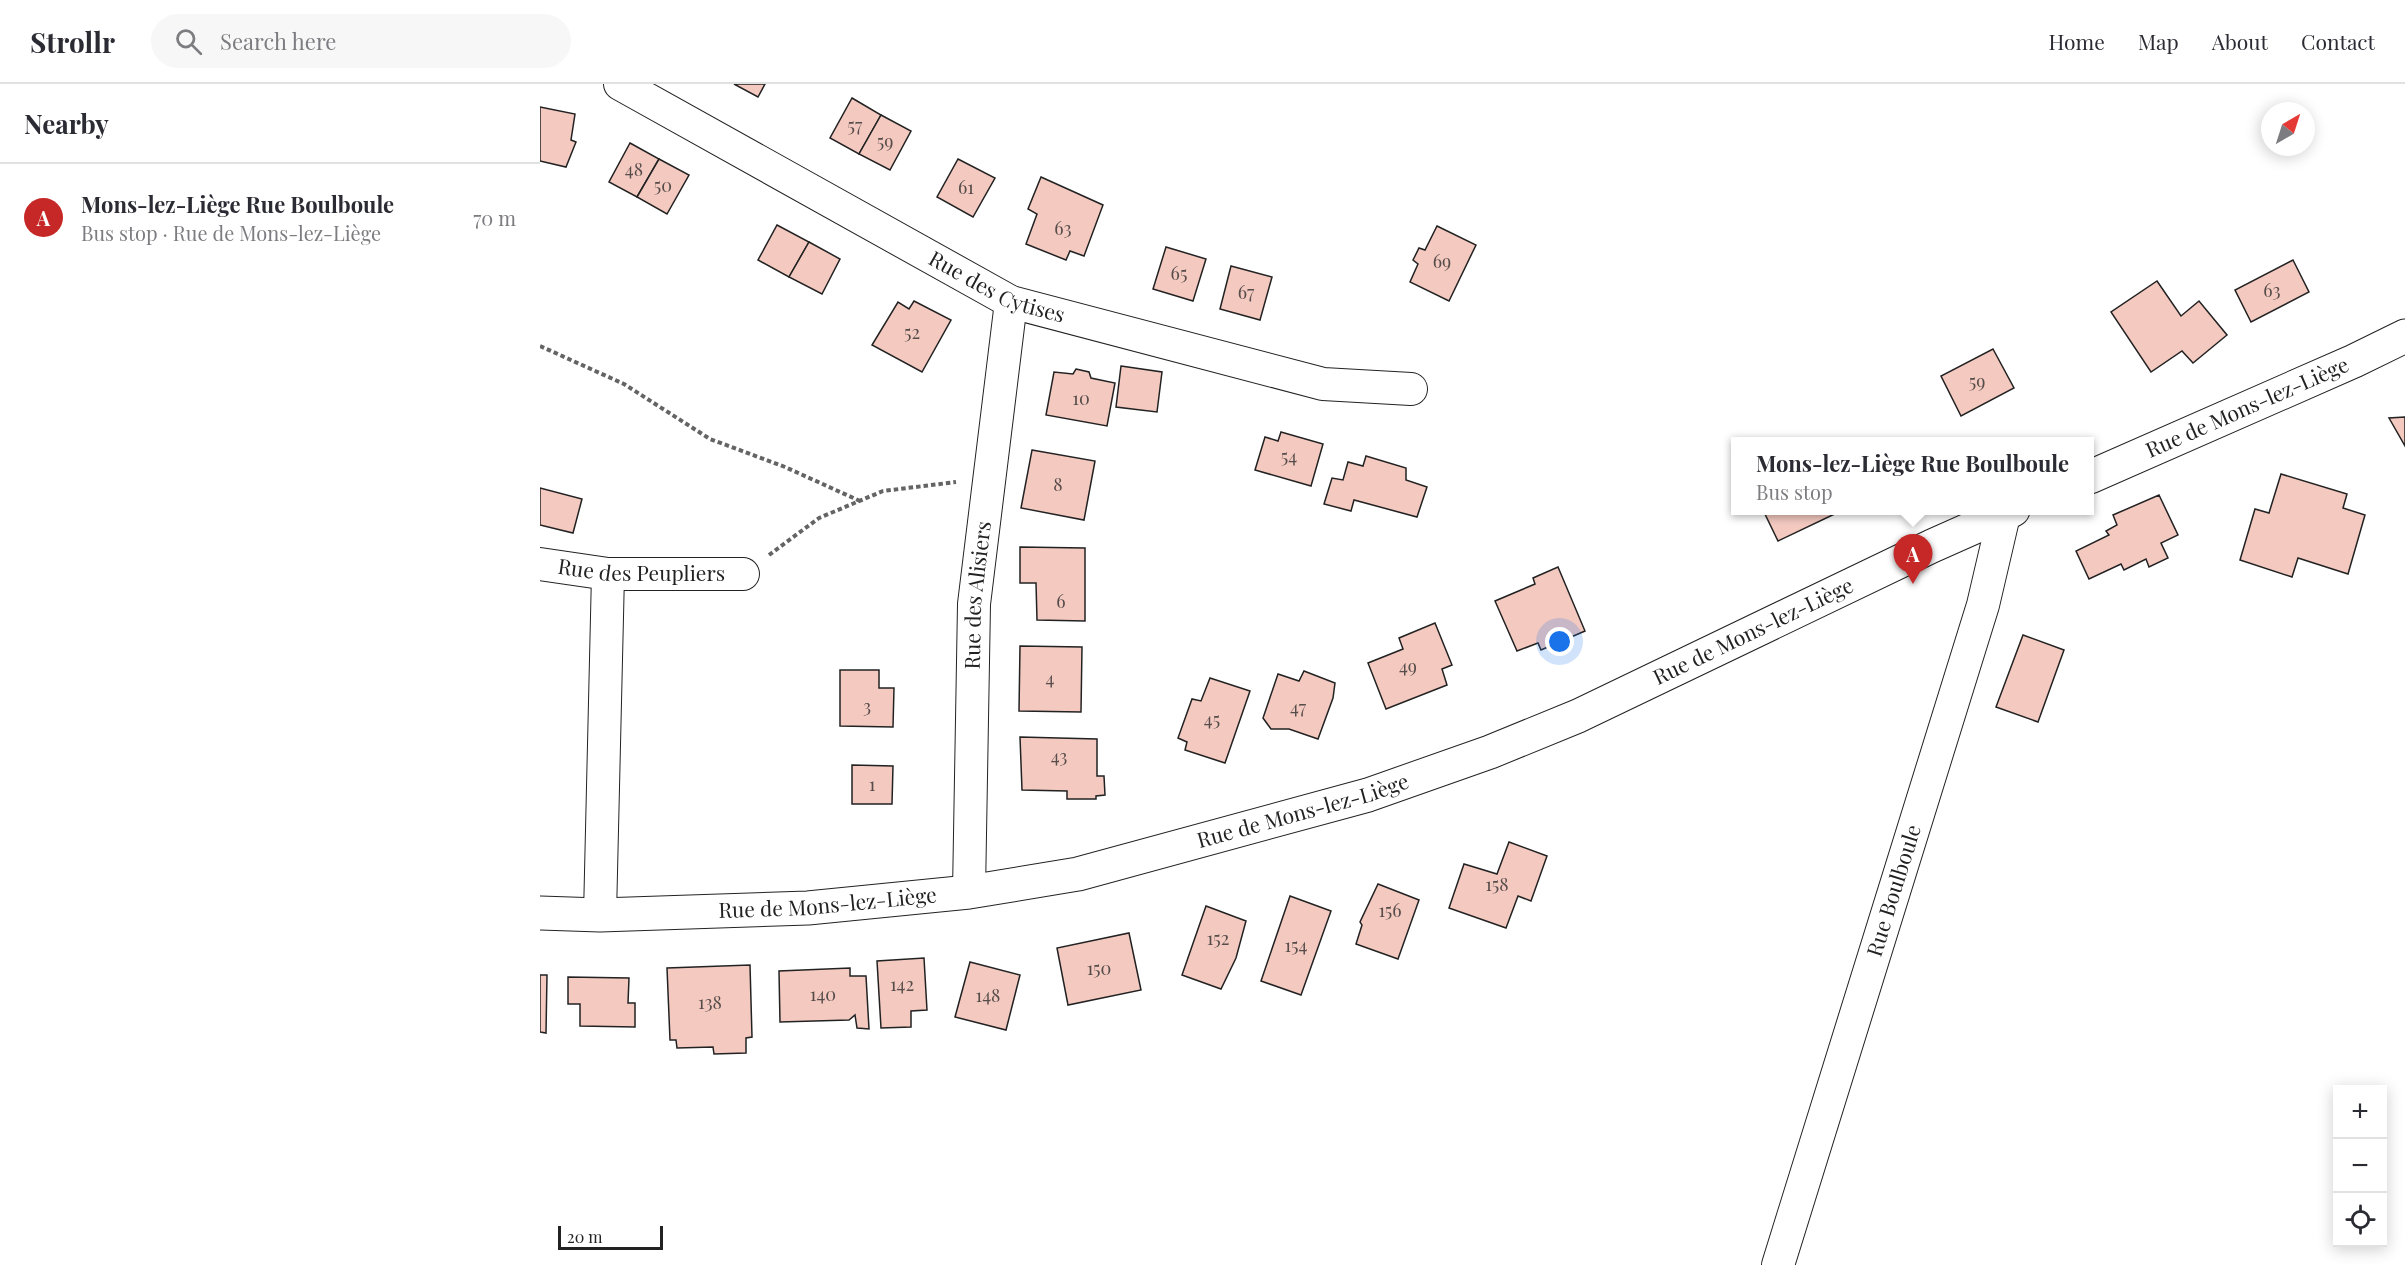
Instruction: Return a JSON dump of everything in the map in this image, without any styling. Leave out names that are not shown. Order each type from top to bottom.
[{"type":"street","name":"Rue des Cytises","points":[[620,84],[1011,302],[1323,384],[1411,389]]},
{"type":"street","name":"Rue des Alisiers","points":[[969,892],[974,604],[1011,302]]},
{"type":"street","name":"Rue de Mons-lez-Liège","points":[[2094,475],[2354,361],[2405,336]]},
{"type":"street","name":"Rue de Mons-lez-Liège","points":[[540,913],[600,915],[808,908],[969,892],[1078,874],[1368,795],[1490,752],[1578,716],[1932,546],[2003,515]]},
{"type":"street","name":"Rue Boulboule","points":[[1778,1265],[1983,605],[2007,515]]},
{"type":"street","name":"Rue des Peupliers","points":[[540,564],[608,574],[743,574]]},
{"type":"street","points":[[600,915],[608,574]]},
{"type":"path","points":[[540,346],[624,384],[710,439],[785,467],[860,501]]},
{"type":"path","points":[[743,574],[819,518],[883,491],[990,480]]},
{"type":"building","points":[[734,84],[765,84],[758,97]]},
{"type":"building","points":[[852,98],[881,115],[859,154],[830,138]]},
{"type":"building","points":[[540,107],[575,114],[571,140],[576,142],[566,167],[540,161]]},
{"type":"building","points":[[881,115],[911,131],[890,170],[859,154]]},
{"type":"building","points":[[630,143],[659,159],[637,197],[609,182]]},
{"type":"building","points":[[659,159],[689,175],[667,214],[637,197]]},
{"type":"building","points":[[958,159],[995,178],[973,217],[937,197]]},
{"type":"building","points":[[1041,177],[1103,205],[1084,256],[1070,251],[1066,260],[1026,244],[1037,214],[1028,209]]},
{"type":"building","points":[[777,225],[809,242],[789,277],[758,260]]},
{"type":"building","points":[[1437,226],[1476,245],[1449,301],[1410,282],[1418,264],[1413,260],[1419,248],[1425,250]]},
{"type":"building","points":[[809,242],[840,259],[822,294],[789,277]]},
{"type":"building","points":[[1166,247],[1206,259],[1193,301],[1153,289]]},
{"type":"building","points":[[2293,260],[2309,292],[2251,322],[2235,290]]},
{"type":"building","points":[[1231,266],[1272,277],[1260,320],[1220,309]]},
{"type":"building","points":[[2157,281],[2181,316],[2199,301],[2227,335],[2193,363],[2182,351],[2151,372],[2111,312]]},
{"type":"building","points":[[914,301],[951,320],[922,372],[872,345],[898,302],[909,309]]},
{"type":"building","points":[[1993,349],[2014,388],[1961,416],[1941,376]]},
{"type":"building","points":[[1121,366],[1162,372],[1157,412],[1116,407]]},
{"type":"building","points":[[1076,369],[1089,372],[1091,378],[1115,383],[1107,426],[1046,415],[1054,372],[1073,374]]},
{"type":"building","points":[[2405,417],[2405,446],[2389,418]]},
{"type":"building","points":[[1281,432],[1323,444],[1311,486],[1255,470],[1265,437],[1278,441]]},
{"type":"building","points":[[1032,450],[1095,461],[1084,520],[1021,508]]},
{"type":"building","points":[[1366,456],[1406,468],[1406,480],[1427,487],[1417,517],[1354,500],[1351,511],[1324,504],[1332,478],[1343,480],[1348,462],[1363,466]]},
{"type":"building","points":[[2281,474],[2347,494],[2343,508],[2365,515],[2348,574],[2298,558],[2292,577],[2240,560],[2255,509],[2269,513]]},
{"type":"building","points":[[540,488],[582,499],[573,533],[540,525]]},
{"type":"building","points":[[2159,495],[2178,535],[2161,543],[2168,558],[2149,567],[2146,559],[2124,570],[2121,564],[2089,579],[2076,551],[2109,535],[2106,531],[2117,525],[2113,515]]},
{"type":"building","points":[[1765,515],[1833,515],[1778,541]]},
{"type":"building","points":[[1020,547],[1085,548],[1085,621],[1037,620],[1036,583],[1020,583]]},
{"type":"building","points":[[1558,567],[1585,631],[1541,650],[1538,643],[1517,651],[1495,601],[1535,584],[1533,578]]},
{"type":"building","points":[[1435,623],[1452,665],[1442,669],[1447,685],[1386,709],[1368,663],[1403,649],[1399,638]]},
{"type":"building","points":[[2023,635],[2064,650],[2038,722],[1996,707]]},
{"type":"building","points":[[1020,646],[1082,647],[1081,712],[1019,711]]},
{"type":"building","points":[[840,670],[879,670],[879,688],[894,688],[893,727],[840,726]]},
{"type":"building","points":[[1304,671],[1335,683],[1333,698],[1318,739],[1289,729],[1271,729],[1263,718],[1278,674],[1299,681]]},
{"type":"building","points":[[1210,678],[1250,691],[1225,763],[1185,750],[1187,742],[1178,738],[1192,699],[1201,701]]},
{"type":"building","points":[[1020,737],[1097,739],[1097,776],[1104,776],[1105,795],[1096,796],[1096,799],[1067,799],[1067,791],[1022,790]]},
{"type":"building","points":[[852,765],[893,766],[892,804],[852,804]]},
{"type":"building","points":[[1509,842],[1547,856],[1531,901],[1518,896],[1506,928],[1449,908],[1464,864],[1497,874]]},
{"type":"building","points":[[1378,884],[1419,900],[1398,959],[1356,944],[1362,925],[1360,922]]},
{"type":"building","points":[[1290,896],[1331,911],[1301,995],[1261,981]]},
{"type":"building","points":[[1206,906],[1246,921],[1236,958],[1221,989],[1182,975]]},
{"type":"building","points":[[1129,933],[1141,990],[1068,1005],[1057,948]]},
{"type":"building","points":[[924,958],[927,1010],[911,1011],[911,1027],[881,1028],[877,961]]},
{"type":"building","points":[[970,962],[1020,975],[1006,1030],[955,1017]]},
{"type":"building","points":[[750,965],[752,1037],[746,1038],[746,1053],[714,1054],[713,1047],[677,1048],[676,1040],[670,1040],[667,968]]},
{"type":"building","points":[[850,968],[850,976],[866,976],[869,1029],[857,1028],[855,1015],[849,1020],[780,1022],[779,971]]},
{"type":"building","points":[[540,975],[547,975],[546,1033],[540,1032]]},
{"type":"building","points":[[568,977],[629,978],[628,1003],[635,1003],[635,1027],[580,1026],[580,1004],[568,1004]]},
{"type":"place","name":"Mons-lez-Liège Rue Boulboule","points":[[1913,584]]}]
